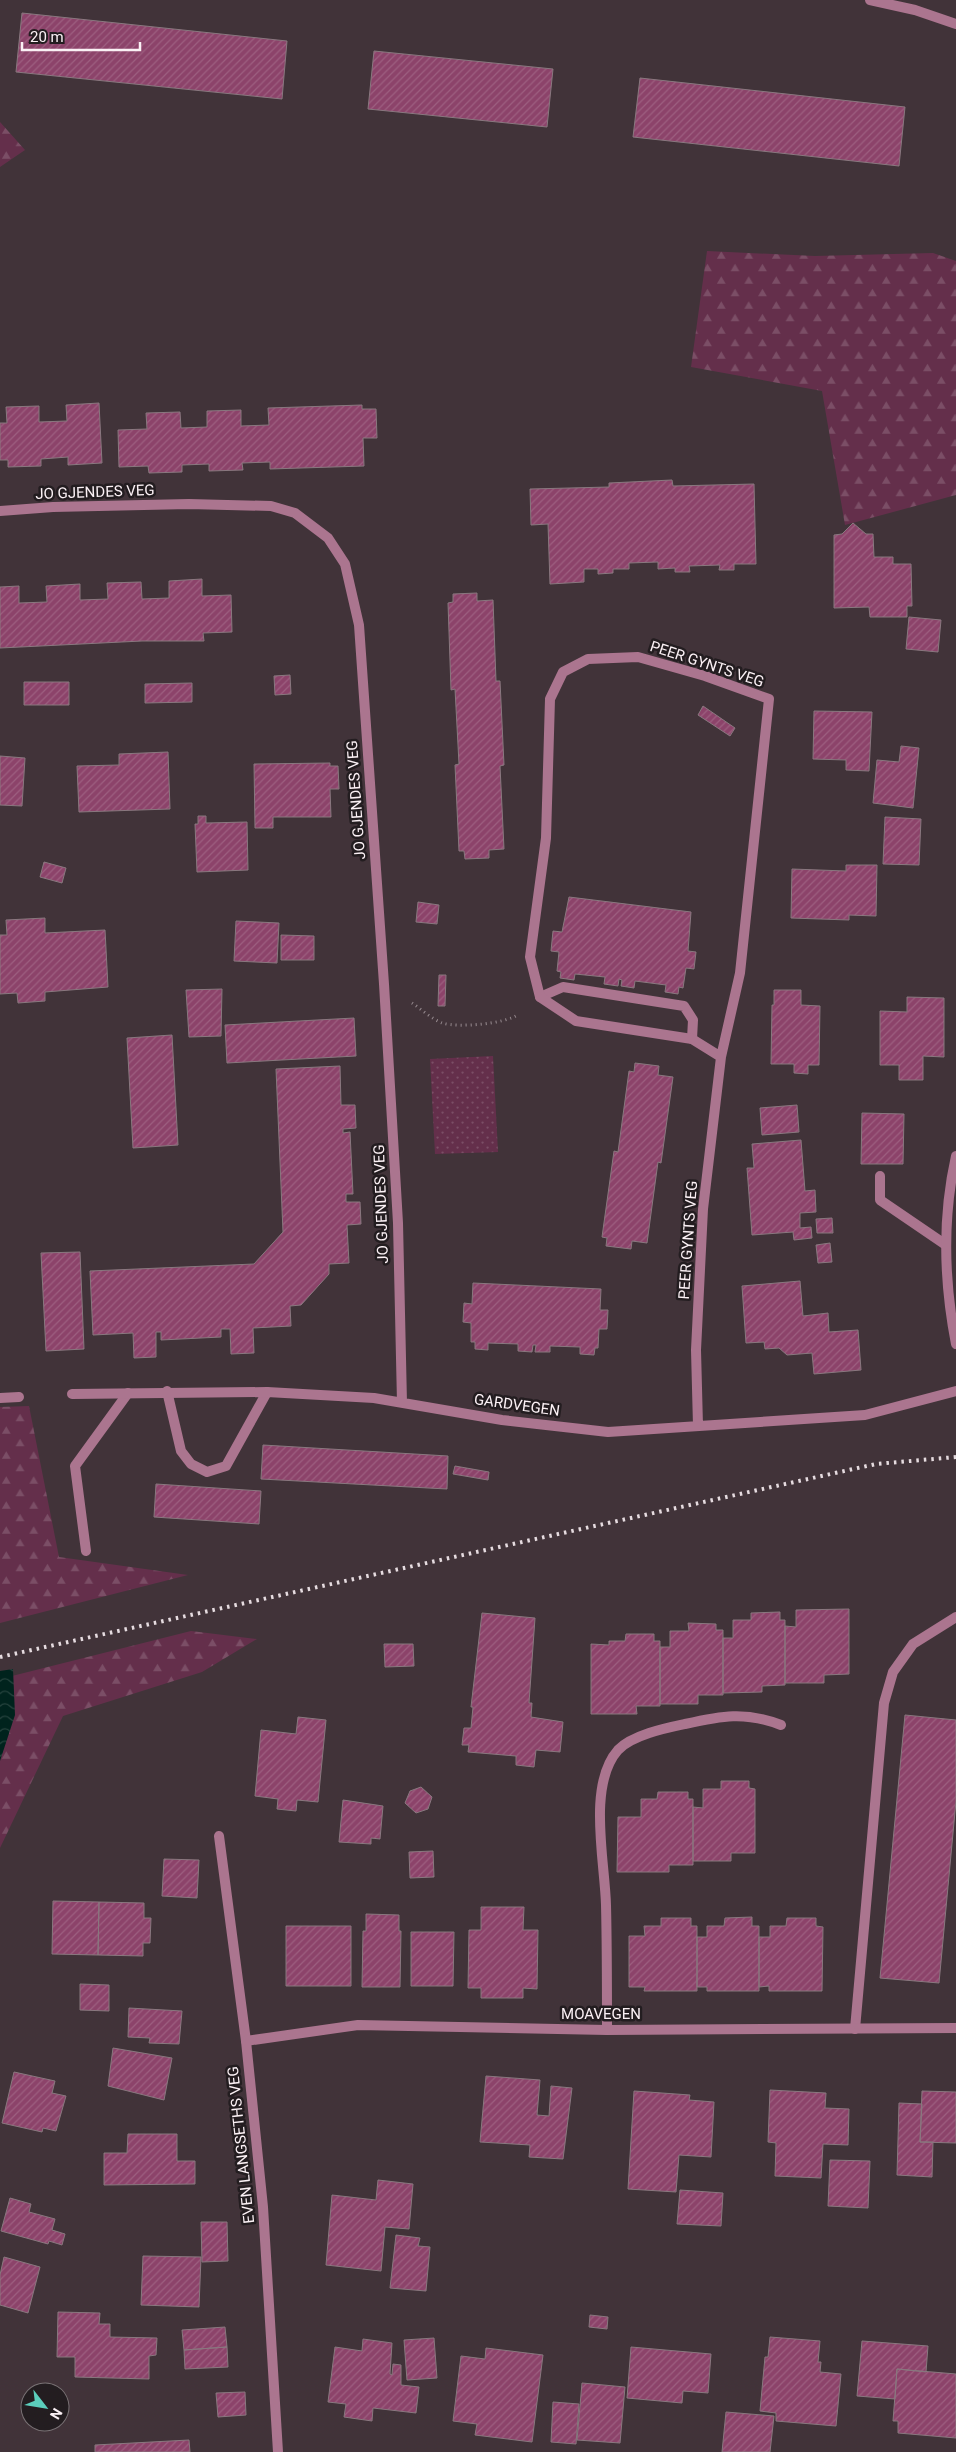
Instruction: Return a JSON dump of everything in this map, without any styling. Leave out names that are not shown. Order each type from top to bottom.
[{"type":"street","points":[[870,0],[915,10],[956,24]]},
{"type":"street","name":"JO GJENDES VEG","points":[[0,511],[53,507],[180,504],[271,506],[295,513],[328,538],[345,564],[359,625],[384,984],[398,1224],[402,1403]]},
{"type":"street","name":"PEER GYNTS VEG","points":[[540,998],[530,957],[546,838],[550,699],[563,672],[588,660],[638,657],[705,676],[769,700],[740,972],[721,1057],[703,1209],[696,1350],[698,1426]]},
{"type":"street","points":[[540,998],[563,987],[684,1006],[693,1020],[692,1039]]},
{"type":"street","points":[[540,998],[576,1021],[692,1039],[721,1057]]},
{"type":"street","points":[[956,1156],[946,1222],[950,1304],[956,1344]]},
{"type":"street","points":[[880,1176],[880,1200],[946,1245]]},
{"type":"street","name":"GARDVEGEN","points":[[72,1394],[267,1392],[374,1398],[502,1420],[608,1432],[865,1415],[956,1391]]},
{"type":"street","points":[[167,1392],[181,1450],[191,1464],[207,1472],[226,1466],[267,1392]]},
{"type":"street","points":[[86,1551],[75,1466],[128,1393]]},
{"type":"street","points":[[0,1398],[19,1397]]},
{"type":"street","points":[[855,2029],[884,1703],[893,1672],[913,1644],[956,1617]]},
{"type":"street","points":[[607,2030],[605,1879],[600,1816],[603,1787],[608,1767],[619,1749],[638,1738],[660,1730],[716,1717],[740,1715],[764,1718],[780,1725]]},
{"type":"street","name":"EVEN LANGSETHS VEG","points":[[219,1836],[246,2041],[263,2207],[278,2452]]},
{"type":"street","name":"MOAVEGEN","points":[[246,2041],[358,2026],[607,2030],[956,2028]]},
{"type":"path","points":[[384,984],[442,1022],[484,1024],[513,1020],[540,998]]},
{"type":"green space","points":[[0,122],[25,150],[0,167]]},
{"type":"green space","points":[[707,251],[815,256],[933,253],[956,261],[956,495],[845,525],[822,391],[691,367]]},
{"type":"green space","points":[[493,1056],[498,1152],[435,1154],[430,1059]]},
{"type":"green space","points":[[29,1406],[59,1557],[188,1575],[0,1623],[0,1407]]},
{"type":"green space","points":[[191,1631],[257,1639],[202,1672],[63,1716],[0,1848],[0,1679]]},
{"type":"water","points":[[13,1669],[15,1715],[0,1761],[0,1671]]},
{"type":"building","points":[[22,13],[287,41],[282,99],[16,72]]},
{"type":"building","points":[[374,51],[553,69],[547,127],[368,109]]},
{"type":"building","points":[[640,78],[905,107],[899,166],[633,137]]},
{"type":"building","points":[[99,403],[102,463],[68,465],[68,457],[41,459],[41,466],[8,467],[8,460],[0,460],[0,423],[7,423],[6,407],[39,406],[39,422],[67,421],[66,405]]},
{"type":"building","points":[[362,405],[362,409],[376,409],[377,438],[363,438],[364,466],[270,469],[270,462],[242,463],[243,470],[209,471],[209,464],[182,465],[182,472],[149,473],[148,466],[119,467],[118,430],[147,429],[146,413],[180,412],[181,428],[207,427],[207,411],[241,410],[241,426],[269,425],[268,408]]},
{"type":"building","points":[[672,480],[673,486],[754,484],[756,564],[734,564],[734,570],[719,570],[720,565],[689,566],[690,572],[675,572],[675,568],[658,569],[658,562],[629,563],[629,569],[613,569],[613,573],[598,574],[598,569],[584,569],[584,582],[550,584],[548,524],[531,525],[530,489],[609,487],[609,483]]},
{"type":"building","points":[[853,523],[866,534],[873,534],[874,557],[893,557],[893,564],[911,564],[912,606],[907,606],[907,617],[870,617],[869,607],[834,608],[834,535],[842,534]]},
{"type":"building","points":[[202,579],[202,596],[231,595],[232,632],[203,633],[204,641],[142,641],[0,648],[0,587],[19,586],[19,603],[47,602],[46,586],[80,584],[80,600],[108,599],[107,583],[141,582],[142,599],[169,598],[169,581]]},
{"type":"building","points":[[477,593],[477,601],[493,600],[496,681],[500,681],[504,765],[500,766],[504,849],[489,850],[489,858],[465,859],[464,851],[459,851],[455,765],[459,764],[455,689],[451,690],[448,603],[453,602],[453,594]]},
{"type":"building","points":[[909,617],[941,620],[938,652],[906,649]]},
{"type":"building","points":[[290,675],[291,694],[275,695],[274,676]]},
{"type":"building","points":[[24,682],[69,682],[69,705],[24,705]]},
{"type":"building","points":[[192,683],[192,702],[145,703],[145,684]]},
{"type":"building","points":[[703,706],[735,728],[730,736],[698,715]]},
{"type":"building","points":[[814,711],[872,712],[869,771],[846,770],[846,760],[813,759]]},
{"type":"building","points":[[901,746],[919,748],[913,808],[873,803],[877,760],[899,762]]},
{"type":"building","points":[[168,752],[170,809],[79,812],[77,766],[119,765],[119,754]]},
{"type":"building","points":[[0,756],[25,758],[22,806],[0,805]]},
{"type":"building","points":[[330,763],[330,766],[338,766],[339,789],[330,789],[331,817],[273,817],[273,828],[255,828],[254,764]]},
{"type":"building","points":[[198,816],[206,816],[206,823],[247,822],[248,870],[197,872],[195,824],[198,824]]},
{"type":"building","points":[[885,817],[921,819],[919,865],[883,864]]},
{"type":"building","points":[[44,862],[66,868],[62,883],[40,877]]},
{"type":"building","points":[[846,865],[877,865],[876,916],[849,915],[849,920],[791,918],[792,869],[846,871]]},
{"type":"building","points":[[569,897],[691,912],[688,951],[696,952],[694,969],[686,968],[683,988],[679,987],[678,994],[665,992],[666,985],[635,981],[634,988],[621,986],[622,980],[619,979],[618,986],[604,984],[605,977],[575,974],[574,980],[560,978],[561,972],[557,971],[559,952],[551,951],[553,931],[562,932]]},
{"type":"building","points":[[418,902],[439,905],[437,924],[416,922]]},
{"type":"building","points":[[45,918],[45,933],[105,930],[108,987],[45,992],[45,1001],[18,1003],[17,993],[0,994],[0,935],[7,935],[6,920]]},
{"type":"building","points":[[236,921],[279,923],[277,963],[234,961]]},
{"type":"building","points":[[281,935],[314,936],[314,960],[281,960]]},
{"type":"building","points":[[439,975],[446,975],[445,1006],[438,1006]]},
{"type":"building","points":[[222,989],[221,1036],[189,1037],[186,990]]},
{"type":"building","points":[[774,990],[801,990],[801,1005],[820,1006],[819,1065],[808,1065],[808,1074],[794,1073],[794,1064],[771,1064]]},
{"type":"building","points":[[907,997],[944,998],[944,1057],[923,1056],[923,1080],[899,1080],[899,1065],[880,1065],[880,1011],[907,1012]]},
{"type":"building","points":[[354,1018],[356,1056],[227,1063],[225,1025]]},
{"type":"building","points":[[172,1035],[178,1145],[133,1148],[127,1038]]},
{"type":"building","points":[[635,1063],[659,1066],[658,1075],[673,1077],[661,1163],[658,1162],[647,1243],[632,1241],[631,1249],[606,1246],[607,1238],[602,1237],[614,1151],[618,1152],[629,1071],[634,1072]]},
{"type":"building","points":[[340,1066],[341,1105],[355,1105],[356,1128],[343,1129],[343,1133],[350,1132],[353,1194],[346,1194],[346,1202],[360,1202],[361,1224],[347,1225],[349,1263],[329,1264],[329,1274],[301,1305],[290,1306],[291,1326],[253,1328],[254,1353],[231,1354],[230,1329],[221,1329],[221,1337],[161,1340],[161,1332],[156,1332],[156,1357],[134,1358],[133,1333],[93,1335],[90,1271],[254,1264],[283,1232],[276,1069]]},
{"type":"building","points":[[797,1105],[799,1132],[762,1135],[760,1108]]},
{"type":"building","points":[[862,1113],[904,1114],[903,1164],[861,1164]]},
{"type":"building","points":[[801,1140],[805,1191],[815,1190],[816,1212],[800,1213],[800,1228],[811,1227],[812,1238],[794,1240],[793,1232],[752,1235],[747,1168],[754,1168],[752,1144]]},
{"type":"building","points":[[832,1218],[833,1233],[817,1233],[816,1219]]},
{"type":"building","points":[[830,1243],[832,1262],[818,1263],[816,1245]]},
{"type":"building","points":[[80,1252],[84,1349],[46,1351],[41,1253]]},
{"type":"building","points":[[800,1281],[803,1316],[828,1313],[829,1332],[858,1330],[861,1370],[814,1374],[812,1353],[787,1355],[779,1348],[765,1349],[764,1342],[746,1343],[742,1286]]},
{"type":"building","points":[[473,1283],[601,1289],[600,1310],[608,1310],[607,1329],[599,1329],[598,1348],[595,1348],[594,1355],[580,1354],[580,1347],[550,1346],[550,1352],[535,1352],[536,1345],[533,1345],[532,1352],[518,1351],[518,1344],[488,1343],[488,1350],[475,1349],[475,1342],[471,1342],[471,1323],[463,1322],[464,1303],[472,1304]]},
{"type":"building","points":[[263,1445],[448,1456],[447,1489],[261,1479]]},
{"type":"building","points":[[455,1466],[489,1472],[488,1480],[453,1474]]},
{"type":"building","points":[[156,1484],[261,1491],[259,1524],[154,1517]]},
{"type":"building","points":[[849,1609],[849,1674],[824,1675],[824,1683],[785,1683],[785,1626],[796,1627],[796,1610]]},
{"type":"building","points":[[780,1612],[780,1620],[785,1620],[785,1685],[762,1686],[762,1692],[723,1693],[723,1638],[733,1638],[733,1620],[751,1620],[751,1613]]},
{"type":"building","points":[[482,1613],[535,1618],[529,1703],[532,1703],[531,1717],[563,1722],[560,1752],[536,1750],[534,1767],[516,1765],[516,1756],[468,1752],[469,1745],[462,1745],[464,1728],[471,1728],[473,1707],[471,1707]]},
{"type":"building","points":[[688,1623],[716,1624],[716,1630],[723,1630],[723,1695],[698,1695],[698,1704],[660,1704],[660,1647],[670,1647],[670,1631],[689,1631]]},
{"type":"building","points":[[626,1634],[654,1634],[654,1641],[660,1641],[660,1706],[636,1706],[637,1714],[591,1714],[591,1644],[609,1645],[609,1641],[625,1641]]},
{"type":"building","points":[[384,1644],[413,1644],[414,1666],[385,1667]]},
{"type":"building","points":[[905,1715],[956,1720],[956,1801],[939,1983],[880,1978]]},
{"type":"building","points":[[298,1717],[326,1720],[318,1802],[297,1800],[296,1811],[277,1809],[278,1799],[255,1796],[261,1730],[296,1734]]},
{"type":"building","points":[[721,1781],[749,1781],[749,1788],[755,1789],[755,1853],[731,1853],[731,1861],[693,1861],[693,1807],[703,1808],[703,1789],[721,1789]]},
{"type":"building","points":[[421,1787],[432,1797],[428,1809],[416,1813],[405,1803],[410,1791]]},
{"type":"building","points":[[658,1792],[688,1792],[688,1799],[693,1799],[693,1865],[669,1865],[669,1872],[617,1872],[618,1817],[641,1817],[641,1799],[657,1799]]},
{"type":"building","points":[[343,1800],[383,1806],[380,1839],[371,1838],[371,1844],[339,1842]]},
{"type":"building","points":[[433,1851],[434,1877],[410,1878],[409,1852]]},
{"type":"building","points":[[164,1859],[199,1860],[197,1898],[162,1896]]},
{"type":"building","points":[[53,1901],[99,1902],[98,1955],[52,1954]]},
{"type":"building","points":[[99,1902],[144,1903],[144,1918],[151,1918],[150,1943],[143,1943],[143,1956],[98,1955]]},
{"type":"building","points":[[481,1907],[524,1907],[523,1930],[538,1930],[537,1989],[523,1988],[523,1998],[481,1998],[481,1988],[468,1988],[469,1930],[481,1930]]},
{"type":"building","points":[[366,1914],[399,1915],[399,1931],[401,1931],[400,1987],[362,1987],[363,1931],[366,1931]]},
{"type":"building","points":[[752,1917],[752,1926],[759,1926],[759,1991],[707,1991],[707,1987],[697,1987],[697,1937],[707,1937],[707,1926],[724,1926],[725,1918]]},
{"type":"building","points":[[661,1918],[691,1918],[691,1926],[697,1926],[697,1991],[644,1991],[645,1987],[629,1987],[629,1936],[645,1936],[644,1926],[661,1926]]},
{"type":"building","points":[[787,1918],[816,1918],[816,1926],[823,1927],[822,1991],[769,1991],[769,1986],[759,1987],[759,1937],[770,1937],[770,1926],[786,1926]]},
{"type":"building","points":[[286,1926],[351,1926],[351,1986],[286,1986]]},
{"type":"building","points":[[411,1932],[454,1932],[453,1986],[411,1986]]},
{"type":"building","points":[[80,1984],[109,1985],[109,2011],[80,2010]]},
{"type":"building","points":[[129,2008],[182,2011],[179,2044],[149,2043],[150,2038],[128,2037]]},
{"type":"building","points":[[113,2048],[172,2058],[164,2100],[108,2086]]},
{"type":"building","points":[[14,2072],[55,2081],[52,2093],[66,2096],[56,2131],[43,2128],[42,2132],[2,2123]]},
{"type":"building","points":[[486,2076],[540,2080],[537,2115],[549,2116],[551,2086],[572,2088],[563,2159],[529,2157],[530,2145],[480,2142]]},
{"type":"building","points":[[770,2090],[826,2093],[825,2108],[849,2109],[848,2145],[823,2144],[821,2178],[775,2176],[776,2143],[768,2142]]},
{"type":"building","points":[[634,2091],[690,2095],[689,2100],[714,2102],[711,2157],[679,2155],[676,2192],[628,2189]]},
{"type":"building","points":[[922,2091],[956,2092],[956,2143],[920,2142]]},
{"type":"building","points":[[899,2103],[922,2104],[920,2142],[933,2142],[932,2177],[897,2175]]},
{"type":"building","points":[[128,2134],[177,2134],[177,2161],[195,2161],[195,2184],[104,2185],[104,2153],[127,2153]]},
{"type":"building","points":[[830,2160],[870,2161],[868,2208],[828,2206]]},
{"type":"building","points":[[378,2180],[413,2184],[409,2229],[385,2227],[381,2271],[326,2265],[332,2195],[376,2200]]},
{"type":"building","points":[[680,2190],[723,2193],[721,2226],[677,2224]]},
{"type":"building","points":[[10,2198],[31,2204],[29,2212],[55,2219],[52,2230],[65,2234],[62,2245],[49,2241],[48,2244],[1,2231]]},
{"type":"building","points":[[201,2222],[227,2222],[228,2261],[202,2262]]},
{"type":"building","points":[[396,2235],[420,2238],[418,2246],[430,2247],[426,2291],[390,2288]]},
{"type":"building","points":[[143,2256],[201,2257],[199,2307],[141,2305]]},
{"type":"building","points":[[4,2257],[40,2267],[28,2313],[0,2305],[0,2275]]},
{"type":"building","points":[[58,2312],[100,2313],[99,2324],[110,2324],[110,2337],[157,2338],[156,2355],[149,2356],[149,2379],[75,2377],[75,2357],[57,2357]]},
{"type":"building","points":[[590,2315],[608,2317],[607,2329],[589,2327]]},
{"type":"building","points":[[225,2327],[227,2347],[184,2350],[182,2330]]},
{"type":"building","points":[[770,2337],[820,2341],[818,2362],[821,2362],[820,2372],[841,2374],[836,2426],[776,2421],[776,2413],[760,2411],[765,2357],[768,2357]]},
{"type":"building","points":[[434,2338],[437,2378],[407,2380],[404,2340]]},
{"type":"building","points":[[363,2339],[392,2343],[390,2374],[392,2375],[393,2364],[401,2365],[401,2385],[419,2387],[416,2413],[373,2408],[372,2421],[344,2417],[346,2404],[328,2402],[335,2347],[362,2351]]},
{"type":"building","points":[[862,2341],[928,2346],[926,2372],[897,2369],[895,2399],[857,2396]]},
{"type":"building","points":[[227,2347],[228,2367],[185,2369],[184,2350]]},
{"type":"building","points":[[631,2347],[711,2354],[708,2393],[683,2391],[682,2403],[627,2398]]},
{"type":"building","points":[[486,2348],[543,2355],[532,2442],[475,2435],[477,2424],[453,2421],[461,2356],[485,2359]]},
{"type":"building","points":[[897,2369],[956,2374],[956,2438],[898,2433],[898,2421],[893,2421]]},
{"type":"building","points":[[582,2383],[625,2387],[620,2443],[577,2440]]},
{"type":"building","points":[[245,2392],[246,2415],[218,2417],[216,2393]]},
{"type":"building","points":[[553,2402],[579,2404],[576,2444],[551,2442]]},
{"type":"building","points":[[726,2412],[774,2416],[770,2452],[722,2452]]},
{"type":"building","points":[[189,2440],[190,2452],[95,2452],[95,2445]]},
{"type":"railway","points":[[0,1657],[876,1464],[956,1457]]}]
